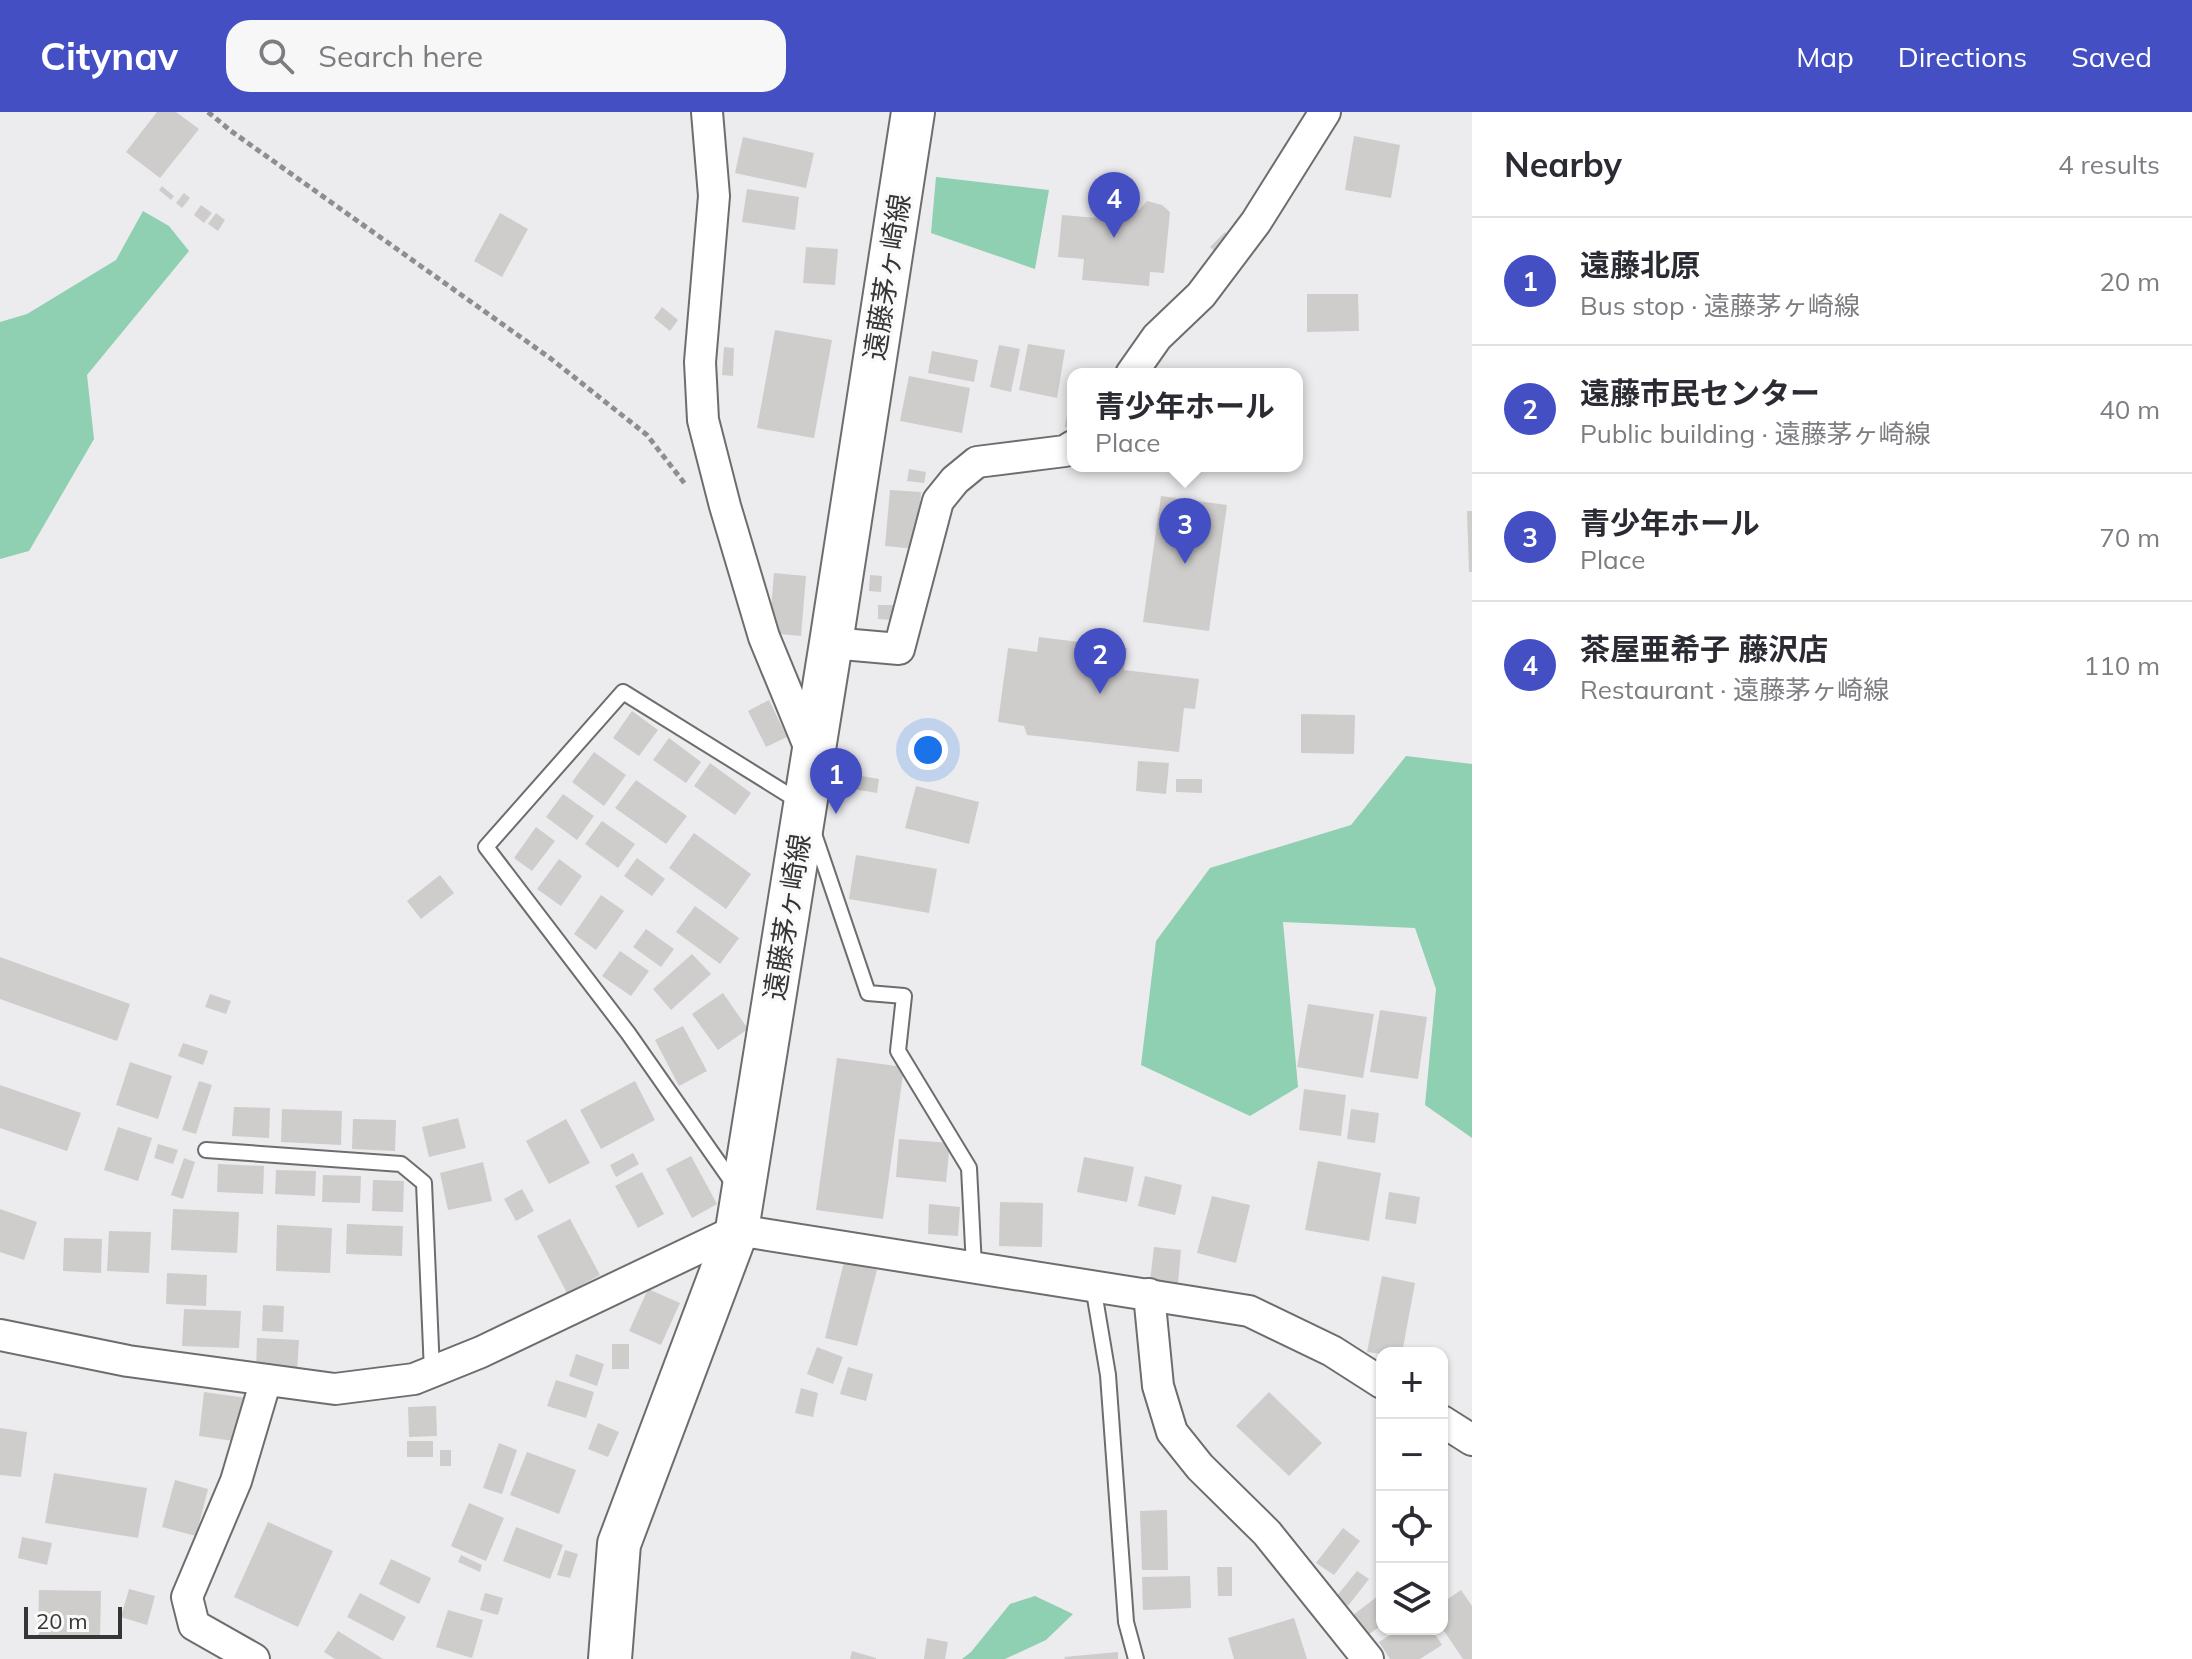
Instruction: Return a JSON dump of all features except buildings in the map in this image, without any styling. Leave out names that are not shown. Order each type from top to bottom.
[{"type":"main road","name":"遠藤茅ヶ崎線","points":[[610,1659],[619,1544],[739,1213],[913,112]]},
{"type":"street","points":[[707,112],[714,196],[701,376],[703,420],[764,637],[813,756]]},
{"type":"street","points":[[1135,368],[1157,337],[1201,295],[1256,222],[1325,112]]},
{"type":"street","points":[[831,643],[899,649],[938,501],[955,480],[977,462],[1067,450]]},
{"type":"street","points":[[0,1335],[128,1361],[335,1389],[414,1379],[481,1352],[739,1213],[974,1267],[1249,1311],[1332,1351],[1376,1379]]},
{"type":"street","points":[[1149,1294],[1158,1386],[1172,1432],[1200,1467],[1267,1533],[1368,1659]]},
{"type":"street","points":[[254,1659],[194,1625],[187,1597],[236,1481],[266,1380]]},
{"type":"street","points":[[1448,1425],[1472,1440]]},
{"type":"lane","points":[[739,1213],[628,1033],[486,847],[623,692],[805,806],[868,993],[904,996],[898,1051],[969,1168],[974,1267]]},
{"type":"lane","points":[[206,1150],[401,1164],[424,1183],[432,1372]]},
{"type":"lane","points":[[1093,1286],[1108,1375],[1126,1622],[1136,1659]]},
{"type":"path","points":[[208,112],[550,358],[647,435],[685,484],[725,506]]},
{"type":"green space","points":[[936,177],[1049,190],[1035,269],[931,233]]},
{"type":"green space","points":[[143,211],[169,226],[189,251],[87,375],[94,439],[29,551],[0,559],[0,322],[27,314],[116,260]]},
{"type":"green space","points":[[1406,756],[1472,764],[1472,1138],[1425,1105],[1436,989],[1415,928],[1283,922],[1298,1087],[1250,1116],[1141,1065],[1156,941],[1210,868],[1351,825]]},
{"type":"green space","points":[[1035,1596],[1073,1614],[1046,1640],[1005,1659],[962,1659],[1010,1604]]},
{"type":"place","name":"茶屋亜希子 藤沢店","points":[[1114,238]]},
{"type":"place","name":"青少年ホール","points":[[1185,564]]},
{"type":"place","name":"遠藤市民センター","points":[[1100,694]]},
{"type":"place","name":"遠藤北原","points":[[836,814]]}]
